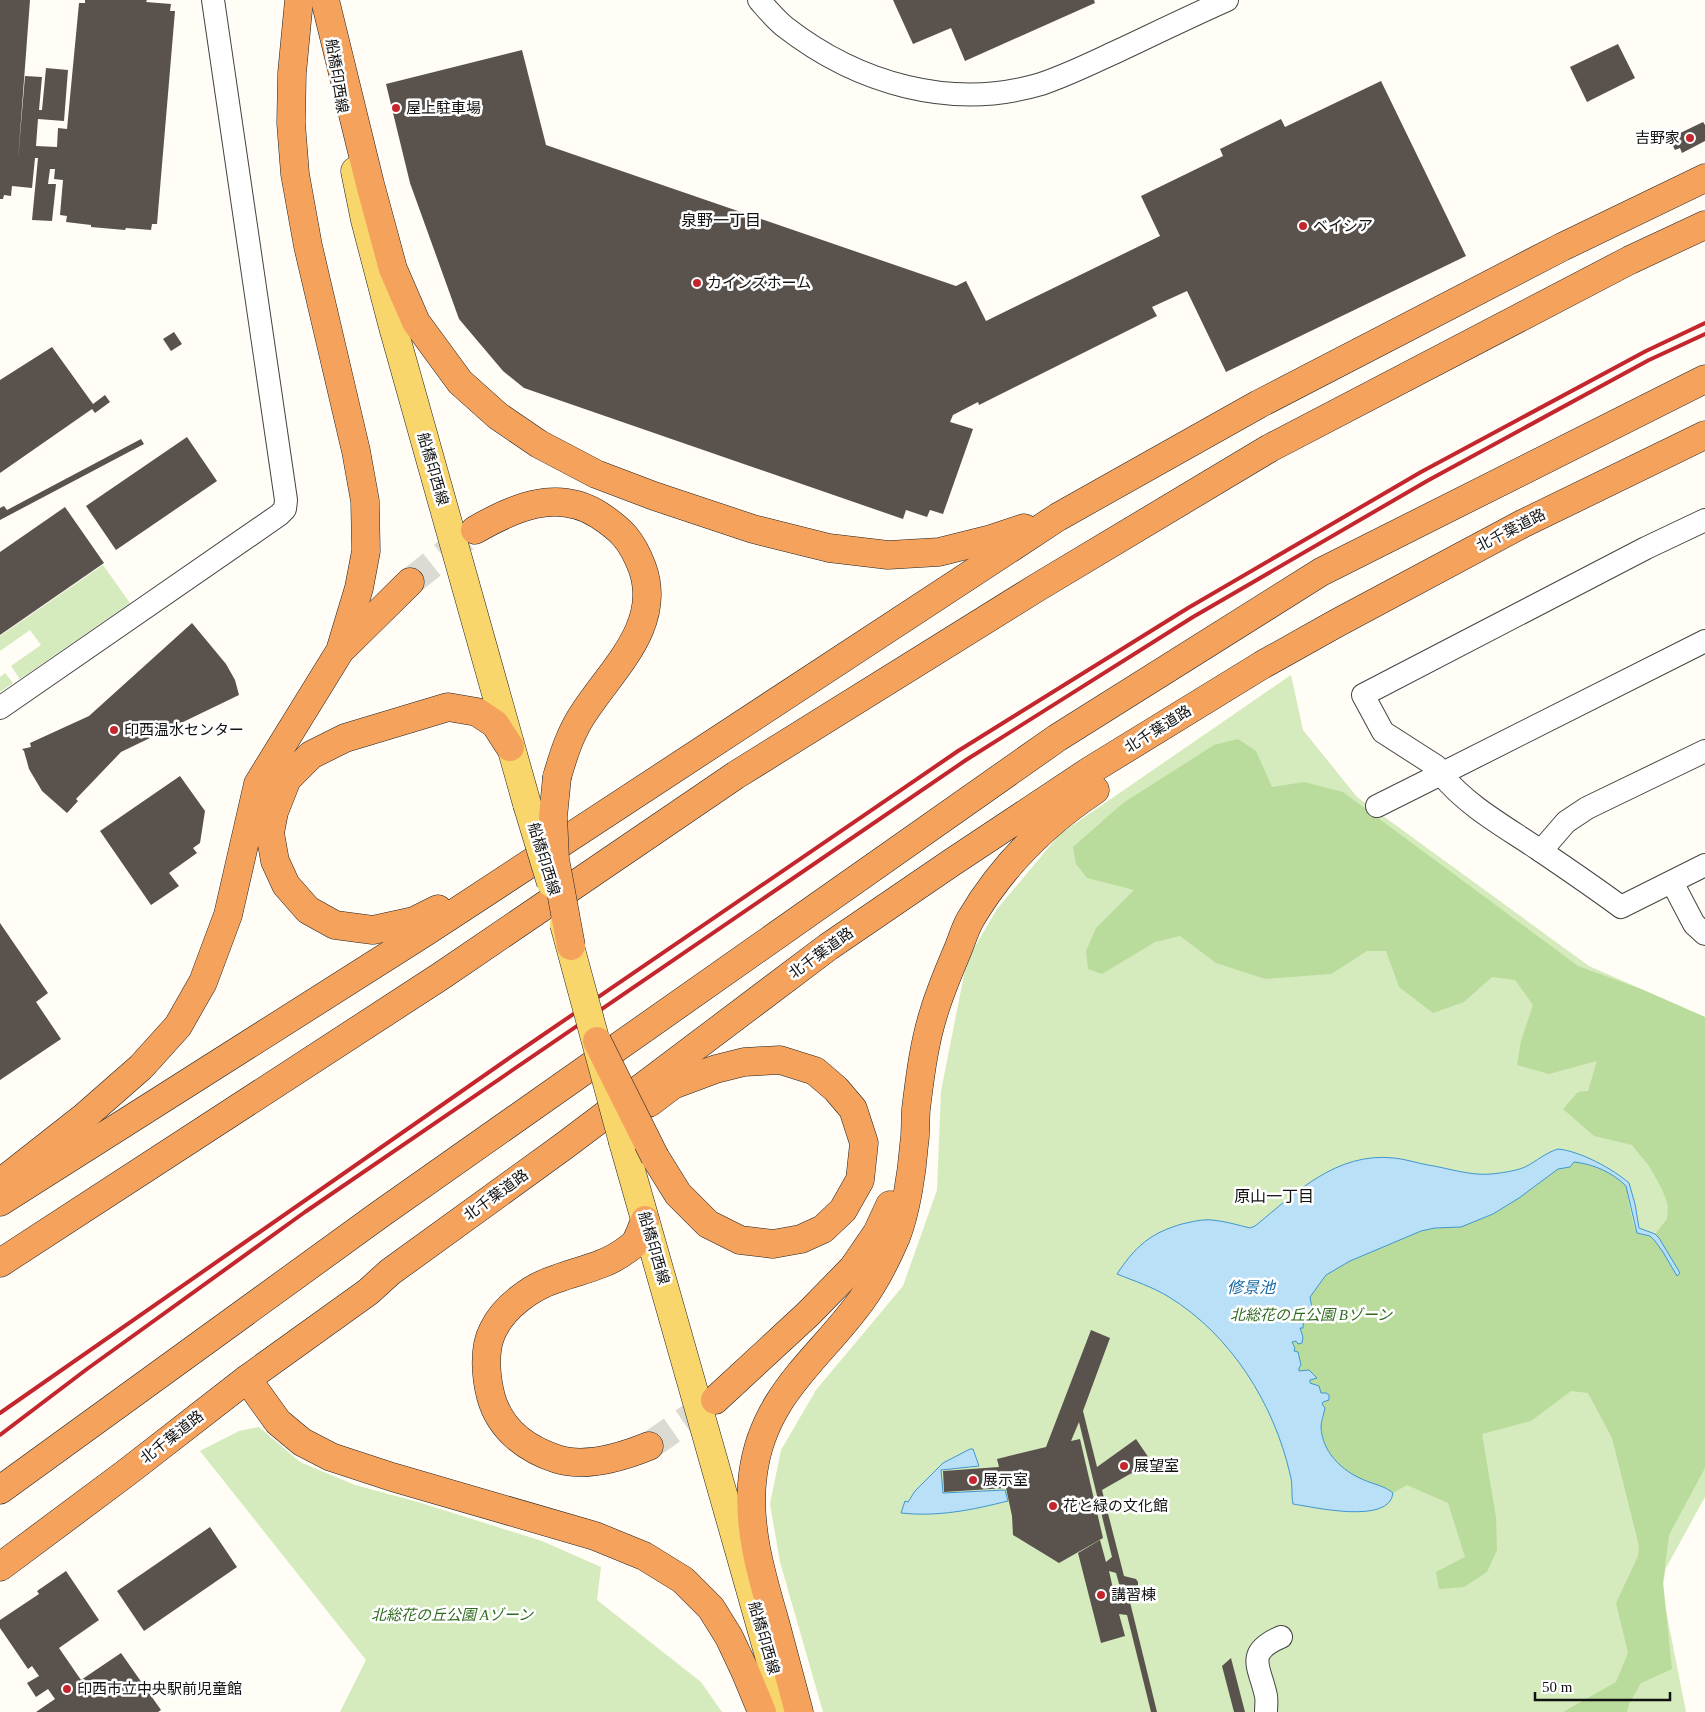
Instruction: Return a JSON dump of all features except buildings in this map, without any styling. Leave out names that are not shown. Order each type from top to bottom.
[{"type":"highway","points":[[299,0],[292,81],[291,123],[295,174],[308,246],[356,451],[365,501],[366,551],[359,588],[340,651]]},
{"type":"highway","points":[[325,0],[393,269],[416,322],[460,382],[498,416],[539,444],[596,474],[654,496],[753,529],[828,548],[888,555],[939,552],[991,539],[1058,517]]},
{"type":"highway","points":[[0,1202],[427,931],[1058,517],[1259,404],[1562,247],[1705,178]]},
{"type":"highway","points":[[0,1264],[441,976],[736,775],[1038,587],[1270,448],[1630,260],[1705,225]]},
{"type":"highway","points":[[0,1490],[379,1215],[1057,738],[1321,572],[1705,378]]},
{"type":"highway","name":"北千葉道路","points":[[0,1567],[126,1473],[247,1379],[368,1292],[390,1272],[564,1146],[844,936],[950,863],[1091,770],[1262,665],[1522,524],[1705,435]]},
{"type":"highway","points":[[475,530],[501,515],[524,506],[555,502],[587,508],[618,528],[636,552],[646,579],[648,602],[633,643],[614,672],[584,711],[566,745],[557,777],[553,818],[555,859],[571,946]]},
{"type":"highway","points":[[0,1183],[84,1117],[127,1080],[178,1026],[203,982],[228,915],[258,784],[340,651],[410,582]]},
{"type":"highway","points":[[716,1400],[808,1314],[853,1268],[877,1233],[892,1200],[905,1161],[916,1112],[926,1044],[933,1013],[947,975],[969,922],[1016,858],[1066,810],[1337,623]]},
{"type":"highway","points":[[510,747],[496,724],[477,712],[448,707],[345,738],[311,755],[287,779],[274,812],[270,833],[275,861],[286,885],[308,910],[335,925],[373,930],[414,921],[456,899],[654,772],[717,740]]},
{"type":"highway","points":[[368,1292],[401,1279],[673,1085],[716,1069],[744,1062],[780,1060],[815,1071],[836,1089],[853,1109],[864,1143],[860,1180],[843,1210],[823,1229],[802,1239],[773,1244],[740,1240],[708,1224],[678,1194],[654,1157],[597,1042]]},
{"type":"highway","points":[[799,1712],[764,1584],[753,1532],[753,1474],[758,1448],[767,1424],[782,1396],[862,1299],[897,1235],[908,1189],[915,1143],[916,1112]]},
{"type":"highway","points":[[646,1220],[634,1244],[614,1260],[554,1280],[528,1293],[506,1312],[492,1331],[486,1355],[487,1384],[493,1405],[504,1425],[520,1442],[540,1454],[564,1461],[589,1461],[611,1458],[649,1446]]},
{"type":"highway","points":[[247,1379],[278,1422],[302,1442],[331,1457],[392,1477],[595,1536],[644,1556],[683,1580],[710,1608],[729,1637],[762,1712]]},
{"type":"main road","name":"船橋印西線","points":[[325,0],[343,113],[365,220],[510,747],[571,946],[623,1142],[785,1712]]},
{"type":"street","points":[[0,708],[285,509],[286,500],[213,0]]},
{"type":"street","points":[[759,0],[783,26],[822,53],[861,72],[903,87],[938,92],[990,94],[1039,84],[1069,74],[1227,0]]},
{"type":"street","points":[[1705,520],[1646,548],[1363,695],[1383,732],[1436,766],[1449,784],[1477,809],[1621,907],[1705,865]]},
{"type":"street","points":[[1377,806],[1705,641]]},
{"type":"street","points":[[1541,851],[1566,822],[1587,808],[1705,750]]},
{"type":"street","points":[[1672,882],[1694,924],[1705,934]]},
{"type":"street","points":[[1266,1712],[1266,1696],[1257,1668],[1257,1658],[1269,1642],[1281,1637]]},
{"type":"green space","points":[[103,565],[130,603],[20,679],[11,666],[41,645],[30,630],[0,651],[0,636]]},
{"type":"green space","points":[[5,673],[13,683],[0,692],[0,677]]},
{"type":"green space","name":"北総花の丘公園 Bゾーン","points":[[1291,675],[1303,730],[1357,797],[1589,966],[1705,1017],[1705,1497],[1666,1568],[1662,1590],[1686,1712],[823,1712],[780,1562],[770,1504],[781,1450],[816,1390],[903,1286],[937,1190],[941,1091],[967,960],[997,909],[1060,834]]},
{"type":"green space","points":[[1238,739],[1256,751],[1272,787],[1304,782],[1343,792],[1578,966],[1641,989],[1705,1017],[1705,1468],[1669,1535],[1663,1582],[1672,1669],[1641,1683],[1629,1704],[1627,1712],[1563,1712],[1616,1682],[1628,1653],[1616,1603],[1638,1556],[1639,1546],[1612,1438],[1588,1393],[1571,1391],[1531,1421],[1482,1434],[1496,1517],[1497,1550],[1487,1572],[1464,1587],[1439,1589],[1436,1572],[1465,1557],[1448,1503],[1407,1485],[1393,1493],[1356,1476],[1335,1460],[1325,1445],[1322,1436],[1321,1422],[1325,1408],[1322,1404],[1326,1400],[1326,1393],[1321,1393],[1310,1383],[1310,1380],[1317,1378],[1309,1370],[1299,1371],[1298,1352],[1293,1351],[1292,1342],[1296,1341],[1298,1344],[1303,1337],[1300,1328],[1303,1328],[1304,1314],[1310,1297],[1326,1275],[1350,1261],[1421,1231],[1435,1228],[1461,1227],[1493,1214],[1558,1169],[1570,1167],[1574,1162],[1602,1170],[1626,1186],[1636,1231],[1655,1240],[1666,1255],[1676,1276],[1659,1238],[1655,1234],[1667,1219],[1668,1205],[1662,1189],[1649,1166],[1632,1145],[1594,1136],[1563,1109],[1578,1092],[1588,1091],[1597,1061],[1549,1074],[1517,1065],[1521,1041],[1533,1005],[1515,980],[1492,977],[1464,1002],[1433,1013],[1399,987],[1386,951],[1367,951],[1331,974],[1265,979],[1216,963],[1180,936],[1155,942],[1102,974],[1088,969],[1086,951],[1096,928],[1134,890],[1087,878],[1076,864],[1073,847],[1123,803],[1214,745]]},
{"type":"green space","name":"北総花の丘公園 Aゾーン","points":[[259,1427],[300,1462],[355,1485],[418,1502],[542,1541],[601,1567],[597,1600],[701,1682],[722,1712],[340,1712],[366,1660],[200,1451],[239,1431]]},
{"type":"water","name":"修景池","points":[[1558,1149],[1576,1153],[1596,1162],[1629,1183],[1639,1228],[1655,1234],[1659,1238],[1680,1273],[1677,1276],[1663,1252],[1650,1236],[1637,1233],[1626,1186],[1602,1170],[1574,1162],[1570,1167],[1558,1169],[1519,1198],[1493,1214],[1461,1227],[1435,1228],[1421,1231],[1350,1261],[1326,1275],[1310,1297],[1312,1308],[1304,1314],[1303,1328],[1300,1328],[1303,1337],[1302,1343],[1292,1342],[1295,1348],[1294,1351],[1298,1352],[1301,1365],[1299,1371],[1309,1370],[1317,1378],[1310,1380],[1310,1383],[1319,1386],[1321,1393],[1329,1395],[1329,1400],[1322,1404],[1325,1408],[1321,1427],[1322,1436],[1329,1452],[1348,1471],[1393,1493],[1389,1503],[1379,1509],[1349,1512],[1293,1504],[1290,1474],[1273,1422],[1261,1397],[1230,1351],[1212,1331],[1169,1297],[1117,1274],[1130,1256],[1144,1242],[1161,1232],[1182,1224],[1204,1220],[1221,1221],[1250,1228],[1318,1177],[1354,1161],[1373,1158],[1394,1158],[1467,1173],[1491,1174],[1521,1168]]},
{"type":"water","points":[[973,1449],[979,1466],[941,1470],[943,1493],[1005,1490],[1008,1501],[955,1512],[901,1513],[905,1501],[908,1502],[915,1491],[943,1463]]},
{"type":"tunnel","points":[[410,582],[471,533]]},
{"type":"tunnel","points":[[649,1446],[715,1400]]},
{"type":"railway","points":[[0,1413],[515,1054],[958,751],[1188,608],[1421,472],[1646,351],[1705,323]]},
{"type":"railway","points":[[0,1435],[87,1369],[305,1212],[966,760],[1193,617],[1427,481],[1649,360],[1705,334]]},
{"type":"place","name":"屋上駐車場","points":[[396,108]]},
{"type":"place","name":"吉野家","points":[[1690,138]]},
{"type":"place","name":"ベイシア","points":[[1303,226]]},
{"type":"place","name":"カインズホーム","points":[[697,283]]},
{"type":"place","name":"印西温水センター","points":[[114,730]]},
{"type":"place","name":"展望室","points":[[1124,1466]]},
{"type":"place","name":"展示室","points":[[973,1480]]},
{"type":"place","name":"花と緑の文化館","points":[[1053,1506]]},
{"type":"place","name":"講習棟","points":[[1101,1595]]},
{"type":"place","name":"印西市立中央駅前児童館","points":[[67,1689]]},
{"type":"district","name":"泉野一丁目","points":[[721,220]]},
{"type":"district","name":"原山一丁目","points":[[1274,1196]]}]
